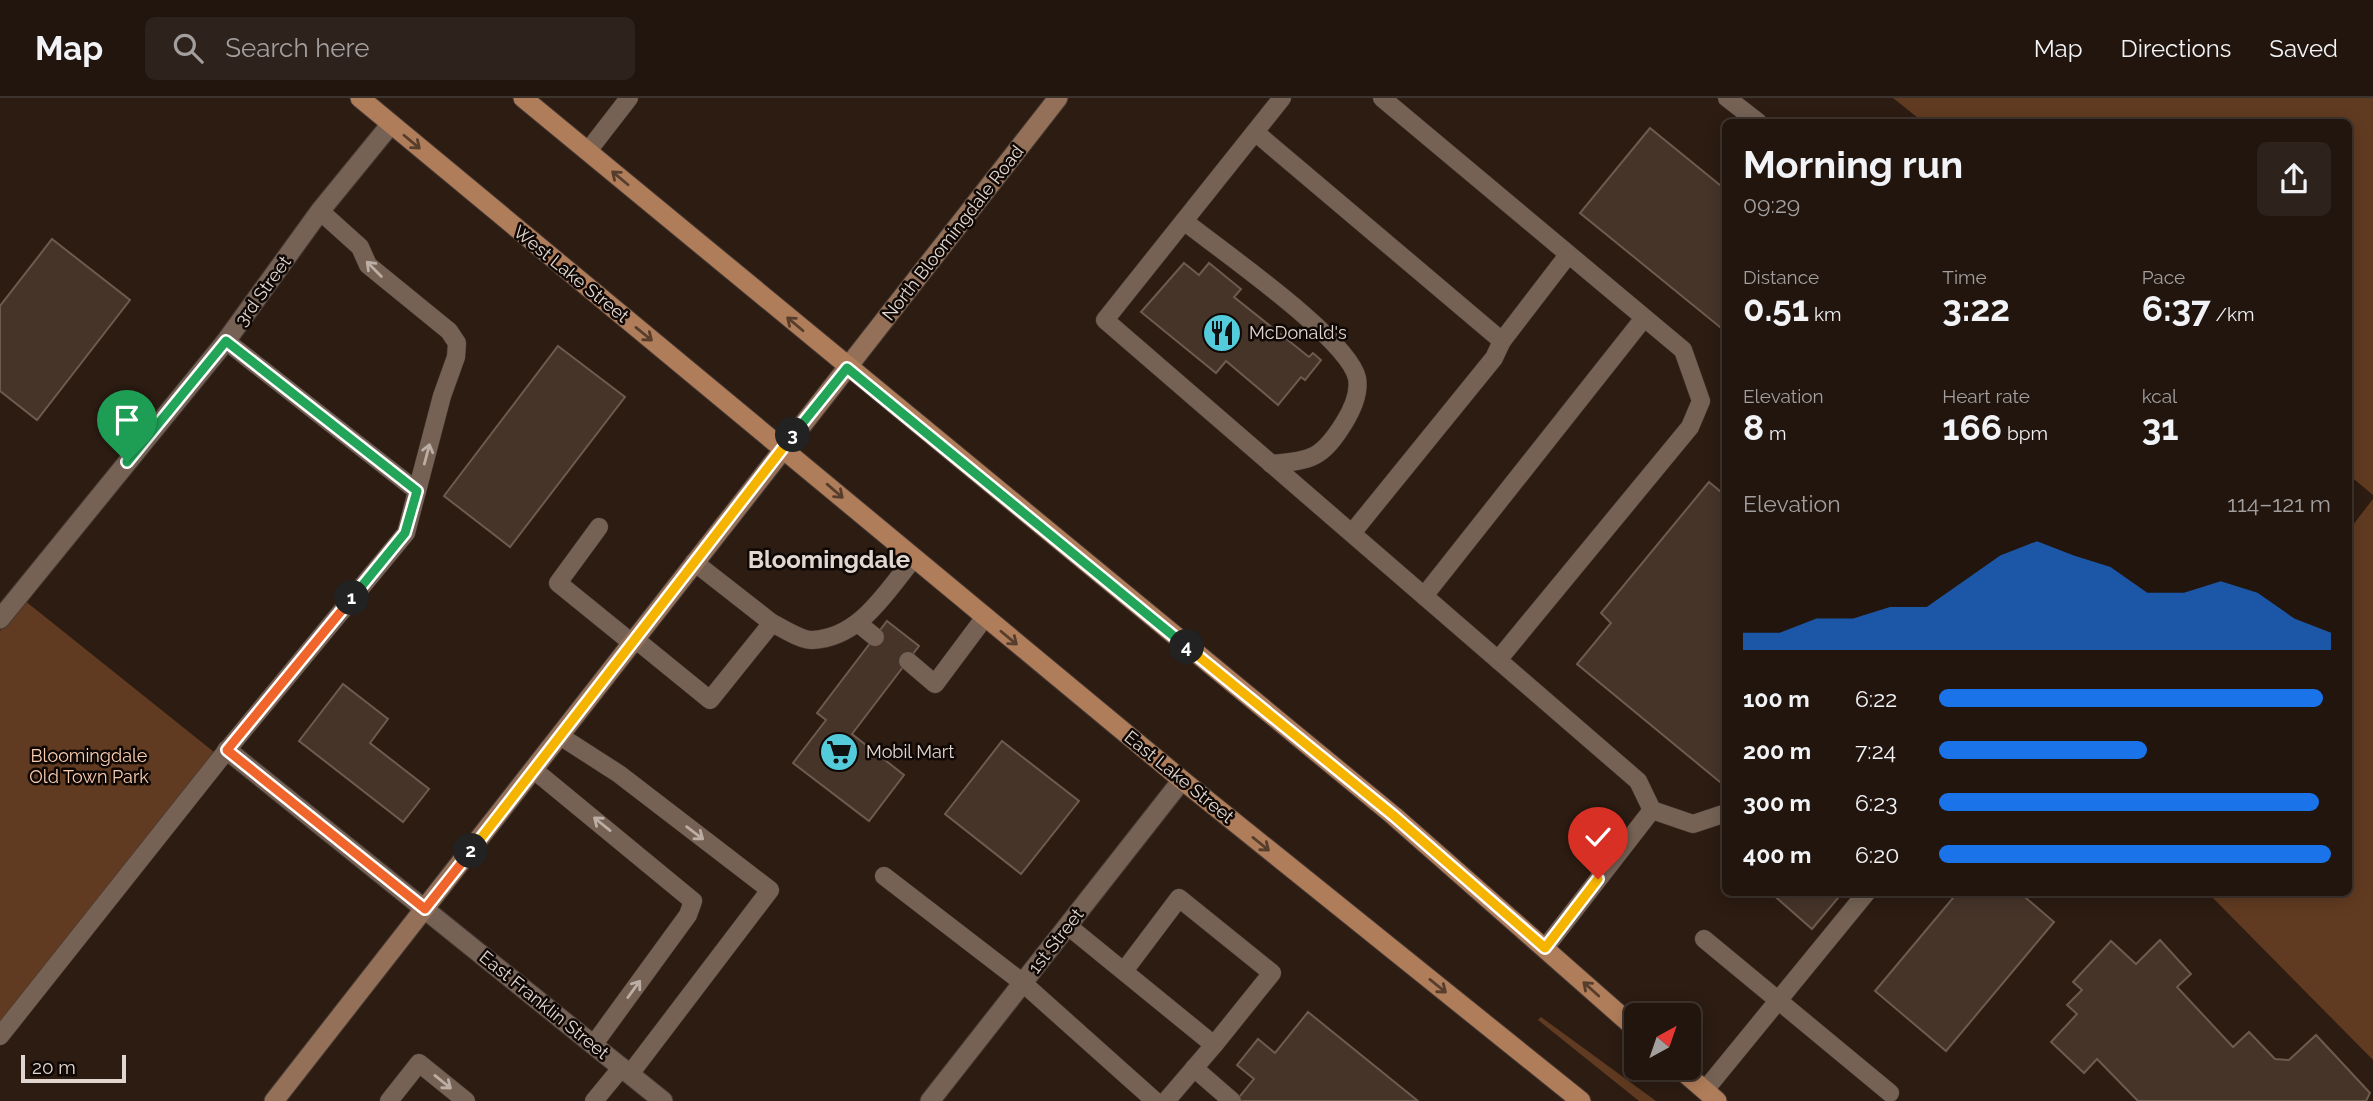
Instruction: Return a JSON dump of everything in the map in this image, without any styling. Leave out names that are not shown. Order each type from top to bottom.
[{"type":"main road","name":"West Lake Street","points":[[360,98],[783,447]]},
{"type":"main road","points":[[523,98],[847,368],[1394,816],[1624,1018]]},
{"type":"main road","name":"North Bloomingdale Road","points":[[274,1101],[1058,98]]},
{"type":"main road","name":"East Lake Street","points":[[783,447],[1182,780],[1581,1101]]},
{"type":"main road","points":[[1693,1080],[1711,1096]]},
{"type":"street","name":"3rd Street","points":[[0,619],[226,341],[320,211],[391,124]]},
{"type":"street","name":"East Franklin Street","points":[[227,750],[663,1101]]},
{"type":"street","name":"1st Street","points":[[930,1101],[1182,780]]},
{"type":"lane","points":[[588,152],[629,98]]},
{"type":"lane","points":[[1282,98],[1105,320],[1638,781],[1652,810],[1693,824],[1722,814]]},
{"type":"lane","points":[[1382,98],[1682,350],[1701,401],[1690,427],[1498,660]]},
{"type":"lane","points":[[1727,98],[1754,119]]},
{"type":"lane","points":[[1255,132],[1502,341]]},
{"type":"lane","points":[[0,1036],[227,750],[405,533],[456,357],[457,344],[449,331],[368,265],[360,247],[320,211]]},
{"type":"lane","points":[[1184,221],[1333,340],[1357,377],[1355,406],[1335,438],[1312,460],[1270,464]]},
{"type":"lane","points":[[1352,533],[1494,358],[1502,341],[1568,254]]},
{"type":"lane","points":[[1424,596],[1644,318]]},
{"type":"lane","points":[[226,341],[417,491]]},
{"type":"lane","points":[[599,527],[558,583],[710,700],[772,623]]},
{"type":"lane","points":[[694,562],[772,623],[810,640],[842,633],[859,624],[914,558]]},
{"type":"lane","points":[[908,662],[935,684],[985,617]]},
{"type":"lane","points":[[859,624],[876,637]]},
{"type":"lane","points":[[561,736],[618,774],[770,890],[626,1071],[594,1101]]},
{"type":"lane","points":[[534,770],[693,901],[688,915],[594,1044]]},
{"type":"lane","points":[[1545,948],[1652,810]]},
{"type":"lane","points":[[884,876],[1023,983],[1155,1101]]},
{"type":"lane","points":[[1711,1096],[1777,1000],[1864,896]]},
{"type":"lane","points":[[1124,971],[1179,898],[1272,973],[1166,1101]]},
{"type":"lane","points":[[1068,926],[1214,1045]]},
{"type":"lane","points":[[1704,939],[1890,1093]]},
{"type":"lane","points":[[389,1101],[419,1063],[466,1101]]},
{"type":"lane","points":[[1194,1068],[1232,1101]]},
{"type":"green space","points":[[1893,98],[2373,98],[2373,495],[2352,478],[2352,119],[1919,119]]},
{"type":"green space","points":[[2373,499],[2373,1060],[2211,896],[2352,896],[2352,526]]},
{"type":"green space","name":"Bloomingdale Old Town Park","points":[[24,600],[214,752],[0,1022],[0,631]]},
{"type":"green space","points":[[1541,1017],[1656,1101],[1639,1101],[1538,1020]]},
{"type":"building","points":[[1650,128],[1722,187],[1722,329],[1580,213]]},
{"type":"building","points":[[52,239],[130,300],[37,420],[0,391],[0,306]]},
{"type":"building","name":"McDonald's","points":[[1184,263],[1199,275],[1209,263],[1241,289],[1234,297],[1309,357],[1313,353],[1321,360],[1305,380],[1301,377],[1278,405],[1226,361],[1216,373],[1141,312]]},
{"type":"building","points":[[558,346],[625,397],[510,547],[444,496]]},
{"type":"building","points":[[1709,482],[1720,491],[1722,489],[1722,784],[1577,664],[1611,623],[1601,613]]},
{"type":"building","points":[[887,621],[919,646],[852,734],[904,775],[869,821],[793,763],[826,720],[817,713]]},
{"type":"building","points":[[343,684],[388,719],[370,743],[429,789],[403,822],[299,741]]},
{"type":"building","points":[[1002,741],[1079,801],[1021,874],[945,814]]},
{"type":"building","points":[[1775,896],[1840,896],[1812,929]]},
{"type":"building","points":[[1955,896],[2024,896],[2054,922],[1946,1051],[1875,991]]},
{"type":"building","points":[[2160,940],[2191,974],[2177,987],[2233,1047],[2249,1032],[2275,1059],[2289,1060],[2316,1035],[2370,1093],[2366,1101],[2138,1101],[2097,1059],[2084,1073],[2051,1042],[2077,1014],[2067,1005],[2082,990],[2073,982],[2111,941],[2136,964]]},
{"type":"building","points":[[1308,1012],[1418,1101],[1236,1101],[1254,1079],[1237,1065],[1258,1039],[1275,1053]]},
{"type":"place","name":"McDonald's","points":[[1222,333]]},
{"type":"place","name":"Mobil Mart","points":[[839,752]]},
{"type":"district","name":"Bloomingdale","points":[[829,560]]},
{"type":"route","points":[[127,462],[226,341],[417,491],[405,533],[227,750],[425,909],[847,368],[1394,816],[1545,948],[1598,879]]}]
